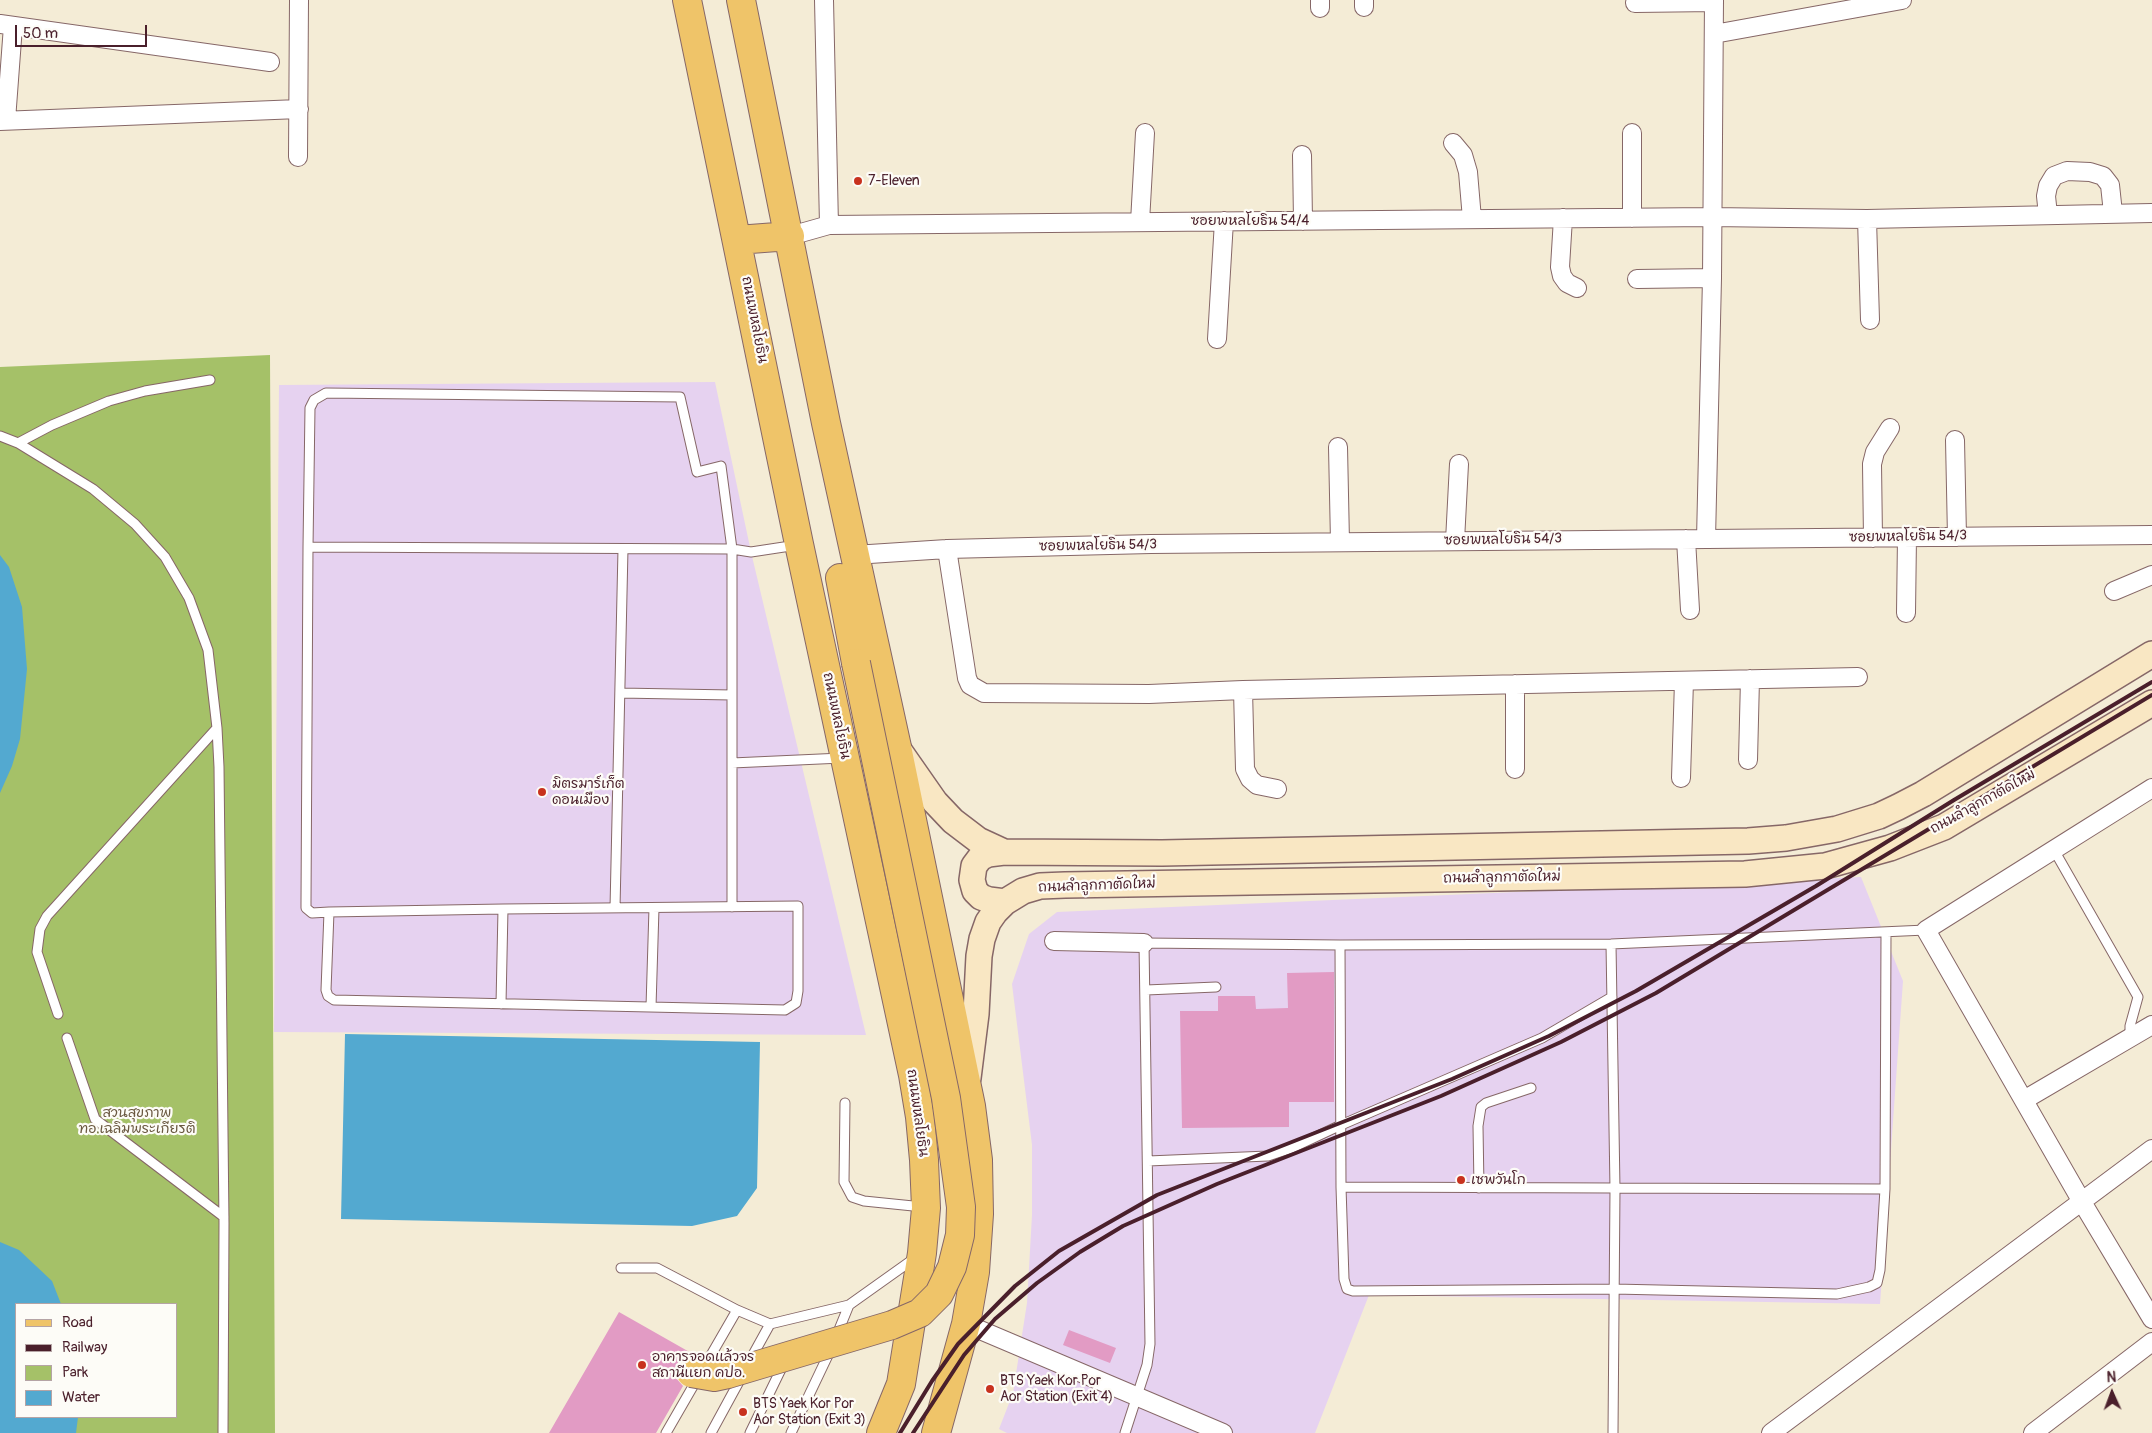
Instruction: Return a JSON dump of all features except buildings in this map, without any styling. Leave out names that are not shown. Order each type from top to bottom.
[{"type":"main road","name":"ถนนพหลโยธิน","points":[[687,0],[799,544],[913,1075],[924,1160],[926,1208],[922,1253],[901,1384],[881,1433]]},
{"type":"main road","points":[[741,0],[854,555],[897,747],[967,1083],[978,1160],[979,1214],[975,1272],[966,1324],[936,1433]]},
{"type":"main road","points":[[737,240],[790,236]]},
{"type":"main road","points":[[691,1373],[714,1377],[728,1374],[892,1326],[920,1313],[939,1294],[952,1267],[960,1235],[961,1206],[946,1098],[856,663],[837,562],[837,472]]},
{"type":"main road","points":[[1005,902],[989,900],[981,897],[975,891],[972,880],[974,866],[980,858],[988,854],[1004,852],[1162,853],[1748,841],[1816,833],[1879,816],[1923,794],[2152,654]]},
{"type":"main road","name":"ถนนลำลูกกาตัดใหม่","points":[[967,1083],[976,1014],[979,956],[982,939],[988,922],[1005,902],[1023,891],[1040,886],[1746,874],[1825,866],[1890,848],[1944,827],[2152,703]]},
{"type":"main road","points":[[897,747],[935,802],[953,821],[978,840],[1004,852]]},
{"type":"street","points":[[298,157],[299,0]]},
{"type":"street","points":[[824,0],[829,225]]},
{"type":"street","points":[[1714,34],[1902,0]]},
{"type":"street","points":[[1635,2],[1714,1],[1712,278],[1706,539]]},
{"type":"street","points":[[270,62],[6,25],[3,120],[298,109]]},
{"type":"street","points":[[1140,222],[1145,133]]},
{"type":"street","points":[[1632,133],[1632,218]]},
{"type":"street","points":[[1453,143],[1464,155],[1468,172],[1472,219]]},
{"type":"street","points":[[1302,155],[1303,221]]},
{"type":"street","points":[[2048,215],[2046,196],[2048,186],[2054,176],[2067,171],[2090,172],[2103,176],[2110,185],[2113,214]]},
{"type":"street","name":"ซอยพหลโยธิน 54/4","points":[[790,236],[829,225],[1711,217],[1867,218],[2152,213]]},
{"type":"street","points":[[1563,218],[1560,267],[1562,276],[1567,284],[1577,288]]},
{"type":"street","points":[[1867,218],[1870,320]]},
{"type":"street","points":[[1217,339],[1224,221]]},
{"type":"street","points":[[1638,279],[1712,278]]},
{"type":"street","points":[[1873,538],[1872,464],[1875,452],[1890,428]]},
{"type":"street","points":[[1955,440],[1957,537]]},
{"type":"street","points":[[1338,447],[1340,542]]},
{"type":"street","points":[[1456,541],[1459,464]]},
{"type":"street","name":"ซอยพหลโยธิน 54/3","points":[[854,555],[947,549],[1152,544],[2152,535]]},
{"type":"street","points":[[1906,537],[1906,613]]},
{"type":"street","points":[[1686,538],[1690,610]]},
{"type":"street","points":[[947,549],[967,678],[970,685],[976,690],[997,695],[1149,694],[1243,690],[1858,677]]},
{"type":"street","points":[[2114,591],[2152,575]]},
{"type":"street","points":[[1748,760],[1750,679]]},
{"type":"street","points":[[1682,778],[1684,681]]},
{"type":"street","points":[[1515,684],[1516,769]]},
{"type":"street","points":[[1243,690],[1245,769],[1250,779],[1257,785],[1277,789]]},
{"type":"street","points":[[2152,788],[1926,930],[2082,1202],[2152,1319]]},
{"type":"street","points":[[1054,941],[1144,943]]},
{"type":"street","points":[[2024,1100],[2152,1025]]},
{"type":"street","points":[[1771,1433],[2152,1149]]},
{"type":"street","points":[[966,1324],[1223,1433]]},
{"type":"street","points":[[2033,1433],[2152,1342]]},
{"type":"lane","points":[[18,443],[52,425],[108,402],[145,391],[210,380]]},
{"type":"lane","points":[[329,912],[326,990],[328,996],[334,1000],[786,1010],[796,1004],[798,991],[798,906],[732,907],[654,908],[503,909],[329,912],[312,912],[306,908],[310,408],[314,400],[326,393],[680,397],[697,472],[721,466],[732,549],[732,907]]},
{"type":"lane","points":[[0,436],[18,443],[93,489],[135,524],[165,557],[189,598],[208,650],[218,728],[224,1217],[223,1433]]},
{"type":"lane","points":[[308,546],[732,549],[751,552],[799,544]]},
{"type":"lane","points":[[615,908],[623,549]]},
{"type":"lane","points":[[620,693],[732,696]]},
{"type":"lane","points":[[58,1014],[37,952],[40,929],[47,916],[218,728]]},
{"type":"lane","points":[[732,764],[845,758]]},
{"type":"lane","points":[[2054,850],[2138,997],[2130,1026],[2130,1038]]},
{"type":"lane","points":[[651,1007],[654,908]]},
{"type":"lane","points":[[501,1004],[503,909]]},
{"type":"lane","points":[[1125,1433],[1147,1365],[1150,1344],[1144,943],[1340,946],[1612,944],[1886,934],[1926,930]]},
{"type":"lane","points":[[1340,946],[1341,1187],[1344,1279],[1346,1288],[1353,1291],[1614,1289],[1836,1294],[1869,1287],[1877,1283],[1880,1270],[1885,1189],[1886,934]]},
{"type":"lane","points":[[1612,944],[1613,1433]]},
{"type":"lane","points":[[1146,990],[1216,987]]},
{"type":"lane","points":[[1148,1161],[1268,1156],[1292,1148],[1542,1038],[1612,998]]},
{"type":"lane","points":[[67,1038],[95,1119],[224,1217]]},
{"type":"lane","points":[[1479,1188],[1478,1126],[1481,1107],[1486,1103],[1531,1088]]},
{"type":"lane","points":[[844,1103],[844,1182],[852,1197],[864,1201],[926,1208]]},
{"type":"lane","points":[[1341,1187],[1885,1189]]},
{"type":"lane","points":[[621,1268],[658,1268],[737,1310],[770,1324],[849,1305],[922,1253]]},
{"type":"lane","points":[[791,1433],[849,1305]]},
{"type":"lane","points":[[666,1433],[737,1310]]},
{"type":"lane","points":[[711,1433],[770,1324]]},
{"type":"lane","points":[[750,1433],[787,1357],[832,1346]]},
{"type":"shaded area","name":"มิตรมาร์เก็ต ดอนเมือง","points":[[715,382],[751,552],[866,1035],[274,1032],[279,385]]},
{"type":"shaded area","name":"เซพวันโก","points":[[1861,877],[1903,981],[1880,1304],[1369,1295],[1315,1433],[1007,1433],[999,1429],[1013,1393],[1027,1303],[1032,1215],[1032,1145],[1012,984],[1029,934],[1057,912]]},
{"type":"green space","name":"สวนสุขภาพ ทอ.เฉลิมพระเกียรติ","points":[[270,355],[275,1433],[0,1433],[0,367]]},
{"type":"water","points":[[0,555],[9,567],[22,607],[27,669],[20,739],[12,766],[0,793]]},
{"type":"water","points":[[345,1034],[760,1042],[757,1188],[737,1216],[692,1226],[341,1219]]},
{"type":"water","points":[[0,1242],[19,1250],[52,1281],[61,1303],[15,1303],[15,1418],[78,1418],[76,1433],[0,1433]]},
{"type":"railway","points":[[900,1433],[932,1381],[958,1344],[1015,1286],[1059,1251],[1157,1195],[1452,1079],[1549,1036],[1636,991],[1816,886],[1954,800],[2152,682]]},
{"type":"railway","points":[[913,1433],[964,1355],[995,1319],[1037,1283],[1080,1252],[1123,1226],[1217,1184],[1441,1096],[1561,1042],[1656,993],[2152,695]]},
{"type":"place","name":"7-Eleven","points":[[858,181]]},
{"type":"place","name":"มิตรมาร์เก็ต ดอนเมือง","points":[[542,792]]},
{"type":"place","name":"เซพวันโก","points":[[1461,1180]]},
{"type":"place","name":"อาคารจอดแล้วจร สถานีแยก คปอ.","points":[[642,1365]]},
{"type":"place","name":"BTS Yaek Kor Por Aor Station (Exit 4)","points":[[990,1389]]},
{"type":"place","name":"BTS Yaek Kor Por Aor Station (Exit 3)","points":[[743,1412]]}]
